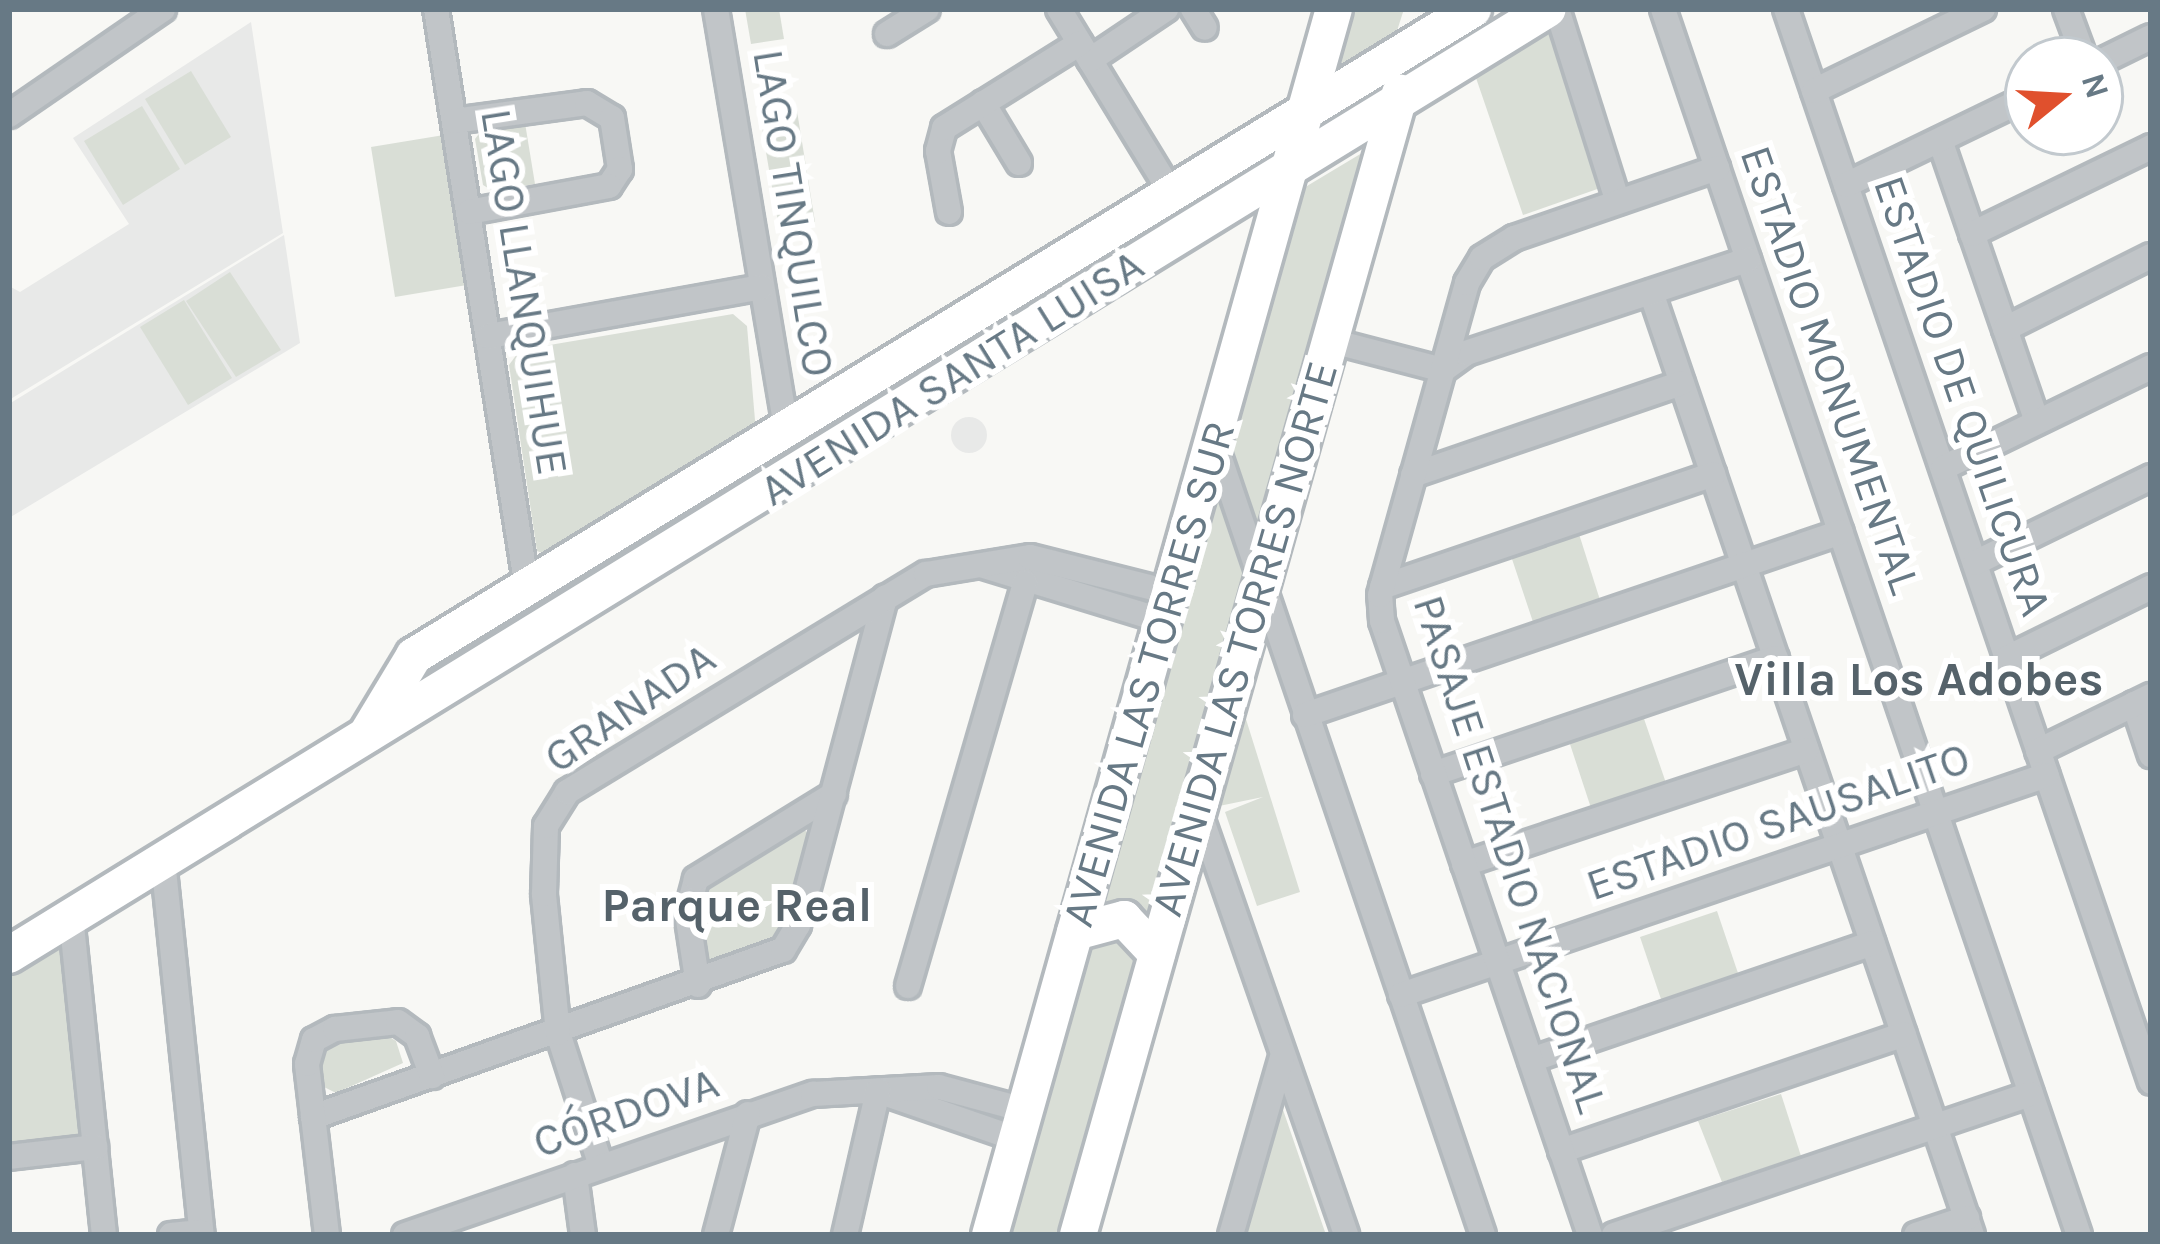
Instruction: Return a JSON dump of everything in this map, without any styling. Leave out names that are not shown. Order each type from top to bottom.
[{"type":"main road","name":"AVENIDA LAS TORRES SUR","points":[[991,1235],[1334,9]]},
{"type":"main road","name":"AVENIDA LAS TORRES NORTE","points":[[1078,1235],[1425,9]]},
{"type":"main road","name":"AVENIDA SANTA LUISA","points":[[354,745],[380,722],[406,664],[426,648],[787,432],[1473,9]]},
{"type":"main road","name":"AVENIDA SANTA LUISA","points":[[9,955],[456,686],[1548,9]]},
{"type":"main road","points":[[864,383],[890,389],[895,406],[888,420]]},
{"type":"main road","points":[[426,648],[431,676],[456,686]]},
{"type":"main road","points":[[1076,932],[1124,920],[1157,954]]},
{"type":"street","points":[[9,115],[163,9]]},
{"type":"street","name":"LAGO LLANQUIHUE","points":[[436,9],[527,588]]},
{"type":"street","name":"LAGO TINQUILCO","points":[[716,9],[787,432]]},
{"type":"street","points":[[887,34],[927,9]]},
{"type":"street","points":[[1059,9],[1172,194]]},
{"type":"street","points":[[949,212],[940,135],[982,103],[1166,9]]},
{"type":"street","points":[[1557,9],[1618,202]]},
{"type":"street","name":"ESTADIO MONUMENTAL","points":[[1663,9],[2079,1235]]},
{"type":"street","name":"ESTADIO DE QUILICURA","points":[[1786,9],[2043,763],[2143,1030],[2151,1082]]},
{"type":"street","points":[[1814,91],[1983,9]]},
{"type":"street","points":[[2124,50],[2151,37]]},
{"type":"street","points":[[454,121],[587,103],[612,118],[620,169],[609,186],[469,212]]},
{"type":"street","points":[[982,103],[1019,163]]},
{"type":"street","points":[[1846,185],[2004,109]]},
{"type":"street","points":[[1940,140],[2037,422]]},
{"type":"street","points":[[1972,234],[2151,147]]},
{"type":"street","name":"PASAJE ESTADIO NACIONAL","points":[[1590,1235],[1382,621],[1382,587],[1443,370],[1482,258],[1502,242],[1717,168]]},
{"type":"street","points":[[2005,328],[2151,256]]},
{"type":"street","points":[[1328,340],[1443,370],[1466,353],[1748,260]]},
{"type":"street","points":[[489,336],[763,287]]},
{"type":"street","points":[[1651,292],[1970,1227],[1916,1235]]},
{"type":"street","points":[[1942,468],[2151,367]]},
{"type":"street","points":[[1413,476],[1682,383]]},
{"type":"street","points":[[1215,444],[1483,1235]]},
{"type":"street","points":[[1382,587],[1713,474]]},
{"type":"street","points":[[1975,563],[2151,477]]},
{"type":"street","points":[[1306,715],[1841,532]]},
{"type":"street","name":"GRANADA","points":[[558,1033],[542,869],[554,808],[595,772],[926,574],[1030,557],[1169,607]]},
{"type":"street","points":[[985,566],[1025,583],[1169,607]]},
{"type":"street","points":[[908,986],[1025,583]]},
{"type":"street","points":[[2007,658],[2151,587]]},
{"type":"street","points":[[313,1117],[768,961],[790,943],[885,597]]},
{"type":"street","points":[[1433,774],[1776,658]]},
{"type":"street","points":[[2143,700],[2151,755]]},
{"type":"street","name":"ESTADIO SAUSALITO","points":[[1401,995],[1936,813],[2043,763],[2143,700]]},
{"type":"street","points":[[1464,864],[1807,750]]},
{"type":"street","points":[[698,985],[687,913],[696,879],[834,794]]},
{"type":"street","points":[[1198,810],[1346,1235]]},
{"type":"street","points":[[163,860],[201,1233],[171,1235]]},
{"type":"street","points":[[71,916],[104,1235]]},
{"type":"street","points":[[1531,1060],[1873,944]]},
{"type":"street","points":[[327,1235],[307,1056],[326,1031],[406,1026],[432,1076]]},
{"type":"street","points":[[558,1033],[601,1166]]},
{"type":"street","points":[[1561,1151],[1904,1034]]},
{"type":"street","points":[[1231,1235],[1283,1054]]},
{"type":"street","points":[[929,1113],[940,1087]]},
{"type":"street","name":"CÓRDOVA","points":[[405,1235],[465,1225],[575,1175],[813,1094],[940,1087],[1021,1125]]},
{"type":"street","points":[[845,1235],[878,1090]]},
{"type":"street","name":"CÓRDOVA","points":[[878,1090],[929,1113],[1021,1125]]},
{"type":"street","points":[[1614,1235],[2031,1094]]},
{"type":"street","points":[[716,1235],[748,1114]]},
{"type":"street","points":[[9,1157],[95,1147]]},
{"type":"street","points":[[575,1175],[583,1235]]},
{"type":"shaded area","points":[[745,9],[779,9],[784,39],[751,44]]},
{"type":"shaded area","points":[[1347,9],[1404,9],[1396,34],[1329,72]]},
{"type":"shaded area","points":[[251,22],[283,233],[9,400],[9,286],[20,292],[129,224],[73,138]]},
{"type":"shaded area","points":[[1555,27],[1606,186],[1523,215],[1475,75]]},
{"type":"shaded area","points":[[191,71],[231,137],[185,165],[145,99]]},
{"type":"shaded area","points":[[142,106],[180,169],[123,205],[84,141]]},
{"type":"shaded area","points":[[797,111],[815,222],[779,228],[760,117]]},
{"type":"shaded area","points":[[525,123],[535,184],[493,191],[483,185],[475,139],[481,131]]},
{"type":"shaded area","points":[[450,134],[473,284],[395,297],[371,147]]},
{"type":"shaded area","points":[[1362,153],[1065,1235],[1000,1235],[1302,189]]},
{"type":"shaded area","points":[[284,235],[300,343],[9,518],[9,404]]},
{"type":"shaded area","points":[[230,272],[281,350],[236,377],[186,301]]},
{"type":"shaded area","points":[[184,300],[232,378],[188,405],[140,327]]},
{"type":"shaded area","points":[[733,314],[747,326],[756,432],[555,558],[537,551],[509,365],[520,350]]},
{"type":"shaded area","points":[[969,417],[982,422],[987,435],[982,448],[969,453],[956,448],[951,435],[956,422]]},
{"type":"shaded area","points":[[1579,534],[1600,600],[1533,622],[1511,556]]},
{"type":"shaded area","points":[[1641,710],[1666,783],[1591,808],[1567,735]]},
{"type":"shaded area","points":[[1245,716],[1300,892],[1257,906],[1225,812],[1263,797],[1219,806]]},
{"type":"shaded area","points":[[801,826],[813,839],[786,936],[706,967],[699,886]]},
{"type":"shaded area","points":[[1717,911],[1741,982],[1664,1008],[1640,937]]},
{"type":"shaded area","points":[[59,946],[82,1142],[9,1150],[9,978]]},
{"type":"shaded area","points":[[381,1032],[396,1041],[403,1063],[336,1093],[318,1084],[317,1048],[326,1037]]},
{"type":"shaded area","points":[[1781,1094],[1801,1156],[1722,1182],[1698,1121]]},
{"type":"shaded area","points":[[1280,1101],[1326,1235],[1244,1235]]},
{"type":"district","name":"Villa Los Adobes","points":[[1919,680]]},
{"type":"district","name":"Parque Real","points":[[737,906]]}]
